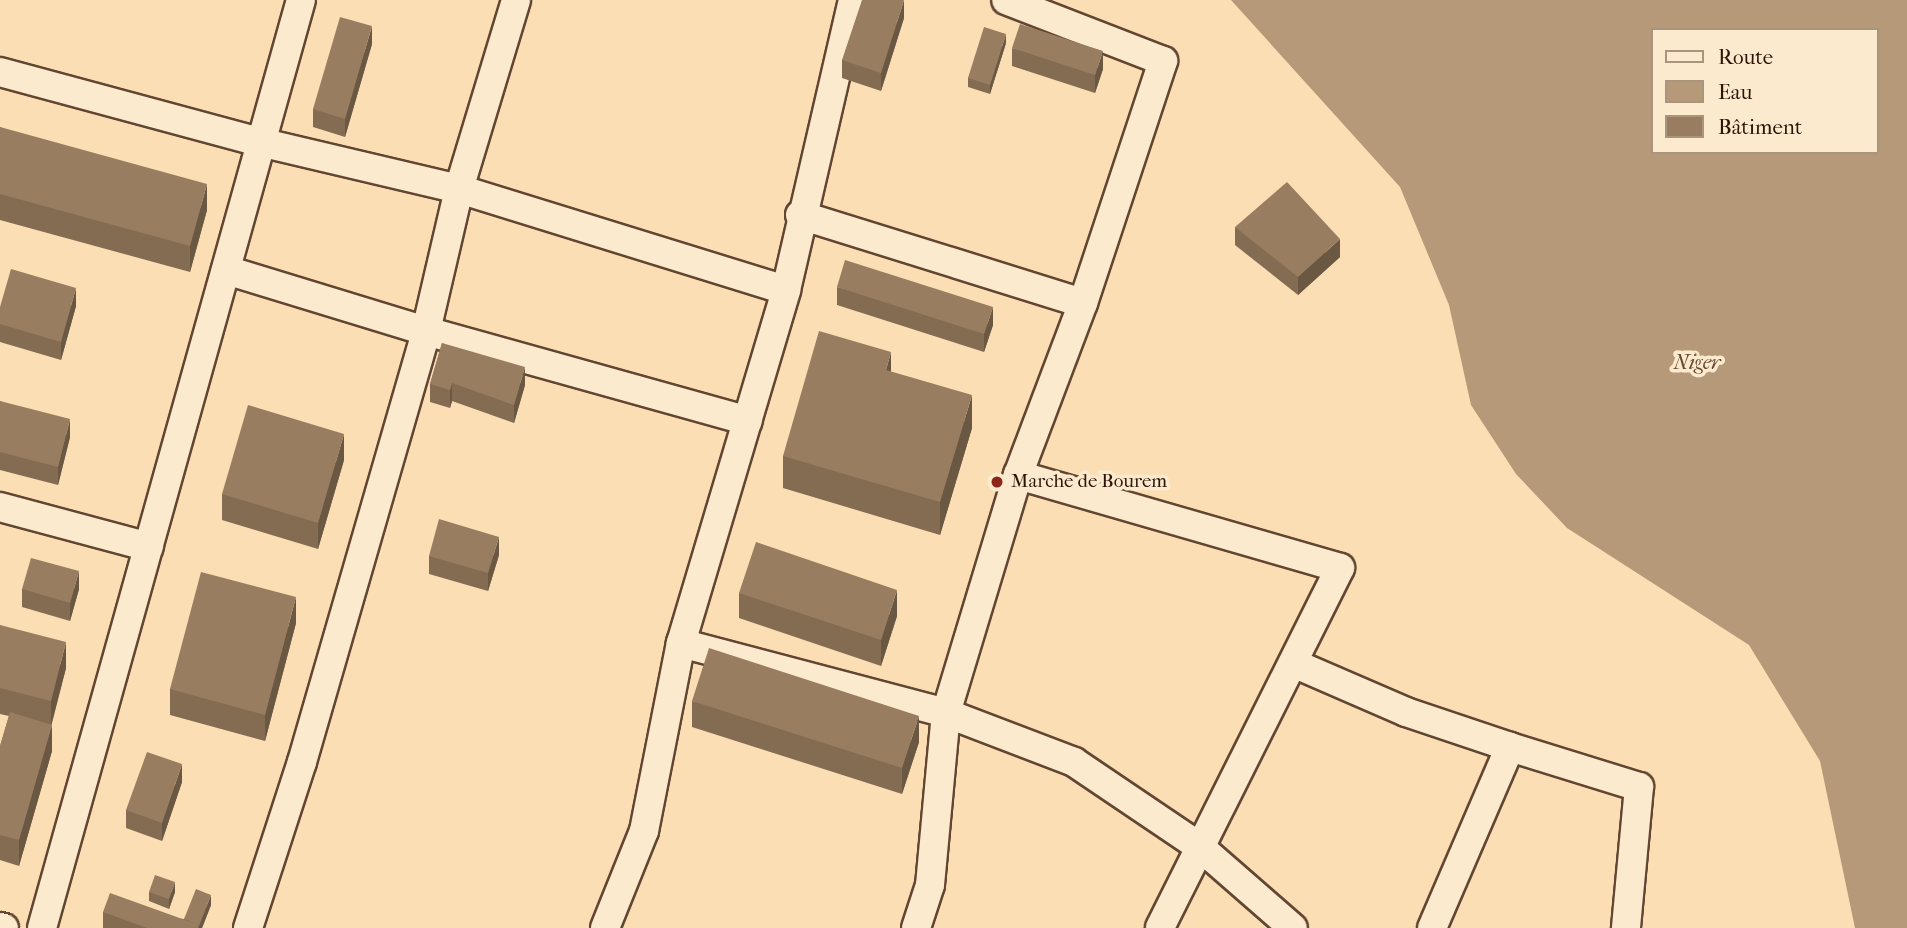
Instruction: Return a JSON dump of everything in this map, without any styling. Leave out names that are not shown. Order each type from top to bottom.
[{"type":"street","points":[[42,928],[301,0]]},
{"type":"street","points":[[248,928],[302,762],[426,331],[459,189],[516,0]]},
{"type":"street","points":[[605,928],[644,831],[681,643],[786,290],[800,215],[853,0]]},
{"type":"street","points":[[916,928],[930,885],[946,713],[1018,475],[1083,303],[1163,61],[1006,0]]},
{"type":"street","points":[[0,72],[260,142],[459,189],[786,290]]},
{"type":"street","points":[[800,215],[1083,303]]},
{"type":"street","points":[[226,270],[426,331],[748,421]]},
{"type":"street","points":[[1018,475],[1340,568],[1160,928]]},
{"type":"street","points":[[0,507],[149,547]]},
{"type":"street","points":[[681,643],[946,713],[1074,762],[1200,847],[1293,928]]},
{"type":"street","points":[[1293,663],[1406,712],[1639,787],[1626,928]]},
{"type":"street","points":[[1432,928],[1510,747]]},
{"type":"water","name":"Niger","points":[[1231,0],[1907,0],[1907,928],[1855,928],[1820,761],[1749,645],[1567,528],[1516,474],[1471,405],[1449,305],[1400,187]]},
{"type":"building","points":[[862,0],[904,0],[881,73],[842,60]]},
{"type":"building","points":[[340,17],[372,26],[345,119],[313,109]]},
{"type":"building","points":[[1020,24],[1103,51],[1095,75],[1012,48]]},
{"type":"building","points":[[984,27],[1006,34],[990,85],[968,78]]},
{"type":"building","points":[[0,127],[207,184],[190,246],[0,194]]},
{"type":"building","points":[[1287,182],[1340,239],[1298,277],[1235,227]]},
{"type":"building","points":[[845,260],[993,307],[984,334],[837,287]]},
{"type":"building","points":[[11,269],[76,288],[61,342],[0,324],[0,307]]},
{"type":"building","points":[[819,331],[891,352],[886,370],[972,395],[940,502],[783,456]]},
{"type":"building","points":[[442,343],[525,367],[514,405],[452,383],[450,390],[430,384]]},
{"type":"building","points":[[0,401],[70,419],[58,467],[0,452]]},
{"type":"building","points":[[248,405],[344,434],[318,523],[222,494]]},
{"type":"building","points":[[439,519],[499,537],[488,573],[429,556]]},
{"type":"building","points":[[756,542],[897,590],[881,640],[739,593]]},
{"type":"building","points":[[31,558],[79,571],[70,603],[22,589]]},
{"type":"building","points":[[201,572],[296,597],[265,715],[170,689]]},
{"type":"building","points":[[0,625],[66,642],[51,701],[0,688]]},
{"type":"building","points":[[709,648],[919,716],[902,768],[692,701]]},
{"type":"building","points":[[10,712],[52,725],[19,840],[0,835],[0,746]]},
{"type":"building","points":[[147,752],[182,764],[162,823],[126,810]]},
{"type":"building","points":[[155,875],[175,882],[169,899],[149,892]]},
{"type":"building","points":[[196,889],[211,895],[199,926],[184,919]]},
{"type":"building","points":[[110,893],[199,925],[198,928],[147,928],[103,912]]},
{"type":"place","name":"Marche de Bourem","points":[[997,482]]}]
